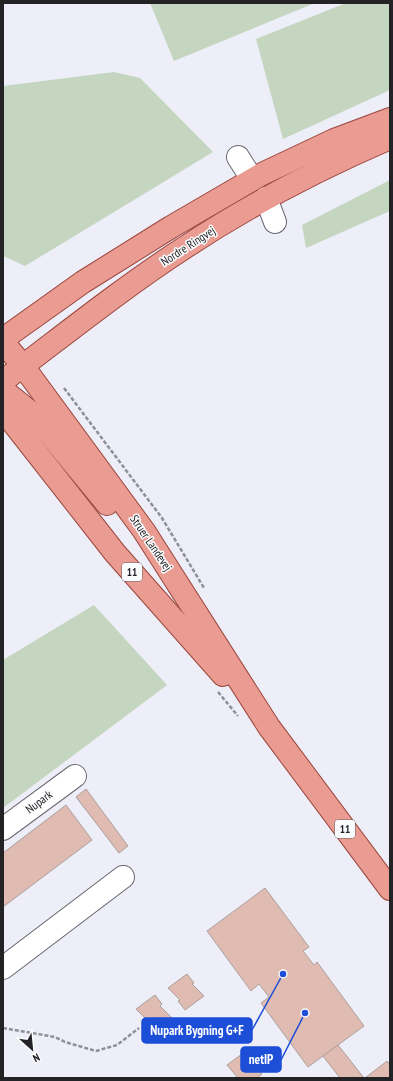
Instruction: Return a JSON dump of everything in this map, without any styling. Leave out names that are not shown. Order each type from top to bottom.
[{"type":"main road","points":[[3,375],[9,351],[27,344],[122,275],[215,212],[252,179],[334,140],[390,119]]},
{"type":"main road","name":"Nordre Ringvej","points":[[3,381],[9,351],[49,346],[90,314],[184,248],[266,198],[342,158],[390,138]]},
{"type":"main road","name":"Struer Landevej","points":[[9,351],[144,531],[269,727],[390,889]]},
{"type":"main road","points":[[3,390],[33,414],[147,554],[171,574]]},
{"type":"main road","name":"Struer Landevej","points":[[3,410],[115,553],[269,727]]},
{"type":"street","points":[[238,157],[252,179]]},
{"type":"street","points":[[266,198],[274,222]]},
{"type":"street","name":"Nupark","points":[[3,829],[75,776]]},
{"type":"street","points":[[3,968],[123,877]]},
{"type":"path","points":[[3,1028],[55,1036],[65,1042],[96,1051],[117,1045],[139,1028]]},
{"type":"green space","points":[[150,3],[315,3],[174,61]]},
{"type":"green space","points":[[346,3],[390,3],[390,90],[283,139],[256,39]]},
{"type":"green space","points":[[114,72],[140,78],[213,152],[25,266],[3,256],[3,86]]},
{"type":"green space","points":[[390,180],[390,211],[306,248],[302,225]]},
{"type":"green space","points":[[94,605],[167,685],[3,808],[3,660]]},
{"type":"building","points":[[86,789],[128,846],[119,853],[76,797]]},
{"type":"building","points":[[66,805],[92,840],[3,907],[3,853]]},
{"type":"building","points":[[265,888],[309,947],[303,951],[314,965],[317,962],[364,1026],[308,1067],[261,1003],[269,997],[259,984],[251,991],[207,931]]},
{"type":"building","points":[[187,974],[194,983],[192,984],[204,996],[185,1010],[178,1001],[180,1000],[168,988]]},
{"type":"building","points":[[155,995],[162,1004],[160,1006],[172,1018],[153,1031],[146,1023],[148,1021],[136,1009]]},
{"type":"building","points":[[338,1045],[364,1078],[340,1078],[323,1056]]},
{"type":"building","points":[[246,1051],[253,1061],[251,1062],[262,1074],[257,1078],[238,1078],[227,1065]]},
{"type":"building","points":[[387,1061],[390,1065],[390,1078],[365,1078]]},
{"type":"place","name":"Nupark Bygning G+F","points":[[283,974]]},
{"type":"place","name":"netIP","points":[[305,1013]]}]
